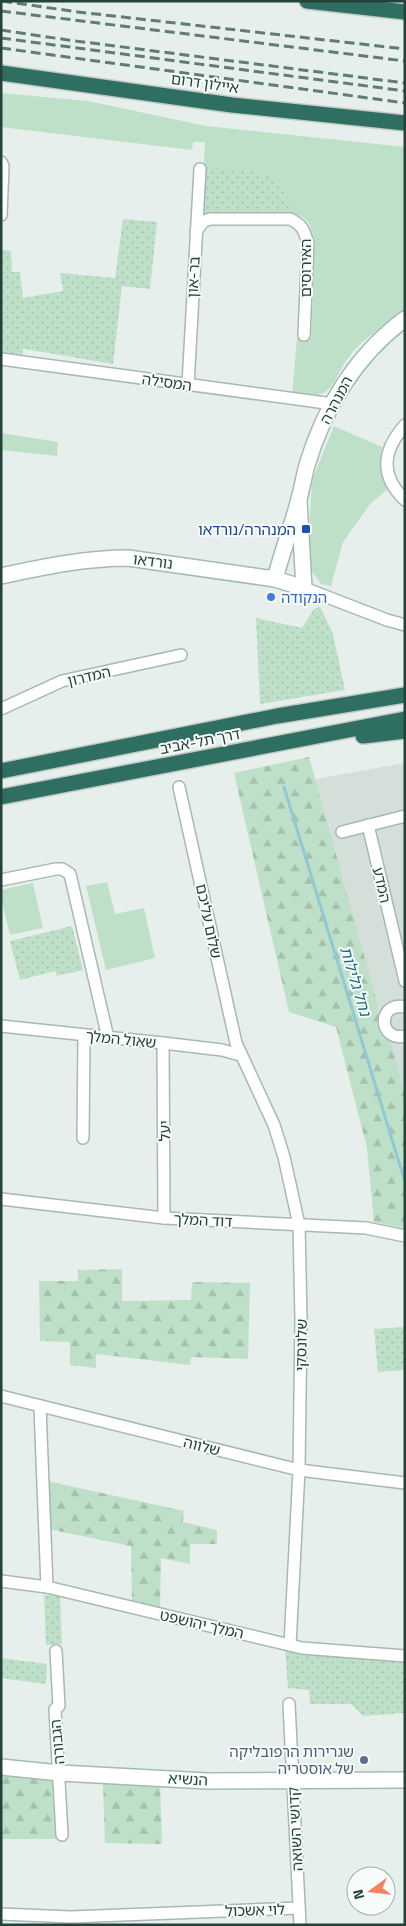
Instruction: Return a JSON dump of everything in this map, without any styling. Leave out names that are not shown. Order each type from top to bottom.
[{"type":"highway","points":[[307,1],[405,12]]},
{"type":"highway","name":"איילון דרום","points":[[1,73],[232,105],[405,124]]},
{"type":"highway","name":"דרך תל-אביב","points":[[1,771],[278,716],[405,695]]},
{"type":"highway","name":"דרך תל-אביב","points":[[1,797],[405,719]]},
{"type":"highway","points":[[227,753],[405,731]]},
{"type":"street","points":[[1,162],[3,166],[1,215]]},
{"type":"street","name":"בר-און","points":[[188,385],[200,169]]},
{"type":"street","name":"האירוסים","points":[[196,231],[204,221],[210,219],[290,219],[300,224],[304,229],[308,243],[304,335]]},
{"type":"street","name":"המנהרה","points":[[275,579],[299,500],[307,465],[321,428],[333,404],[353,369],[386,333],[405,319]]},
{"type":"street","name":"המסילה","points":[[1,359],[333,404]]},
{"type":"street","points":[[405,425],[396,435],[387,451],[390,481],[405,500]]},
{"type":"street","name":"המנהרה","points":[[299,500],[304,588]]},
{"type":"street","name":"נורדאו","points":[[1,576],[104,558],[128,558],[275,579],[304,588]]},
{"type":"street","points":[[304,588],[405,625]]},
{"type":"street","name":"המדרון","points":[[1,709],[62,681],[181,655]]},
{"type":"street","name":"שלום עליכם","points":[[179,786],[240,1055]]},
{"type":"street","points":[[342,832],[405,816]]},
{"type":"street","name":"המדע","points":[[368,825],[405,981]]},
{"type":"street","points":[[1,880],[56,868],[70,874],[108,1038]]},
{"type":"street","points":[[405,1007],[399,1006],[389,1010],[384,1022],[388,1032],[392,1035],[398,1037],[405,1036]]},
{"type":"street","name":"שאול המלך","points":[[1,1026],[222,1050],[240,1055]]},
{"type":"street","points":[[83,1138],[84,1035]]},
{"type":"street","name":"יעל","points":[[163,1043],[164,1218]]},
{"type":"street","name":"שלונסקי","points":[[240,1055],[274,1125],[284,1157],[299,1225],[302,1319],[299,1470],[290,1645]]},
{"type":"street","name":"דוד המלך","points":[[1,1199],[164,1218],[366,1228],[405,1236]]},
{"type":"street","name":"שלווה","points":[[1,1396],[299,1470],[405,1483]]},
{"type":"street","points":[[40,1407],[47,1587]]},
{"type":"street","name":"המלך יהושפט","points":[[1,1580],[47,1587],[302,1648],[405,1656]]},
{"type":"street","name":"הגבורה","points":[[56,1651],[59,1706],[55,1709],[62,1834]]},
{"type":"street","name":"קדושי השואה","points":[[288,1704],[300,1925]]},
{"type":"street","name":"הנשיא","points":[[1,1767],[60,1773],[207,1781],[405,1780]]},
{"type":"street","name":"לוי אשכול","points":[[1,1914],[71,1917],[299,1908]]},
{"type":"shaded area","points":[[405,763],[405,1112],[310,780]]},
{"type":"green space","points":[[1,93],[88,101],[206,126],[405,147],[405,309],[358,346],[327,391],[320,395],[292,396],[297,338],[311,338],[315,242],[309,223],[298,215],[282,213],[201,214],[205,142],[193,142],[192,150],[1,127]]},
{"type":"green space","points":[[206,167],[245,170],[264,174],[274,180],[282,190],[288,200],[291,211],[205,211]]},
{"type":"green space","points":[[123,219],[157,222],[150,289],[122,286],[113,364],[25,349],[23,349],[22,356],[1,353],[1,250],[11,251],[12,272],[20,272],[23,298],[63,291],[60,273],[115,278]]},
{"type":"green space","points":[[334,426],[382,447],[382,468],[389,488],[370,504],[343,542],[331,586],[321,584],[311,570],[308,551],[312,480]]},
{"type":"green space","points":[[1,433],[58,442],[57,456],[1,450]]},
{"type":"green space","points":[[320,607],[333,634],[345,690],[260,704],[256,618],[302,628],[314,609]]},
{"type":"green space","points":[[309,757],[377,1002],[380,1027],[387,1040],[390,1040],[405,1094],[405,1228],[374,1222],[367,1148],[336,1027],[289,1012],[234,773]]},
{"type":"green space","points":[[107,882],[115,914],[144,908],[155,958],[106,970],[86,886]]},
{"type":"green space","points":[[33,883],[43,928],[10,935],[1,898],[1,890]]},
{"type":"green space","points":[[72,926],[83,970],[57,976],[55,971],[20,980],[10,941]]},
{"type":"green space","points":[[122,1269],[122,1301],[191,1300],[192,1282],[250,1283],[248,1359],[191,1357],[190,1365],[96,1354],[96,1368],[70,1365],[70,1342],[40,1341],[39,1281],[78,1281],[78,1270]]},
{"type":"green space","points":[[405,1327],[405,1370],[378,1372],[374,1329]]},
{"type":"green space","points":[[47,1481],[184,1511],[183,1522],[217,1530],[217,1544],[190,1544],[190,1564],[161,1558],[160,1608],[132,1602],[131,1546],[48,1529]]},
{"type":"green space","points":[[44,1595],[60,1596],[62,1644],[46,1645]]},
{"type":"green space","points":[[285,1648],[317,1655],[405,1663],[405,1713],[363,1716],[351,1704],[310,1704],[309,1690],[288,1688]]},
{"type":"green space","points":[[1,1658],[47,1664],[46,1684],[1,1678]]},
{"type":"green space","points":[[1,1771],[56,1776],[59,1839],[1,1839]]},
{"type":"green space","points":[[103,1781],[160,1784],[162,1844],[105,1843]]},
{"type":"waterway","name":"נחל גלילות","points":[[284,787],[405,1182]]},
{"type":"railway","points":[[2,1],[78,12],[405,49]]},
{"type":"railway","points":[[1,11],[405,61]]},
{"type":"railway","points":[[1,30],[405,83]]},
{"type":"railway","points":[[1,38],[405,91]]},
{"type":"railway","points":[[1,48],[405,103]]},
{"type":"place","name":"המנהרה/נורדאו","points":[[306,529]]},
{"type":"place","name":"הנקודה","points":[[271,597]]},
{"type":"place","name":"שגרירות הרפובליקה של אוסטריה","points":[[364,1760]]}]
